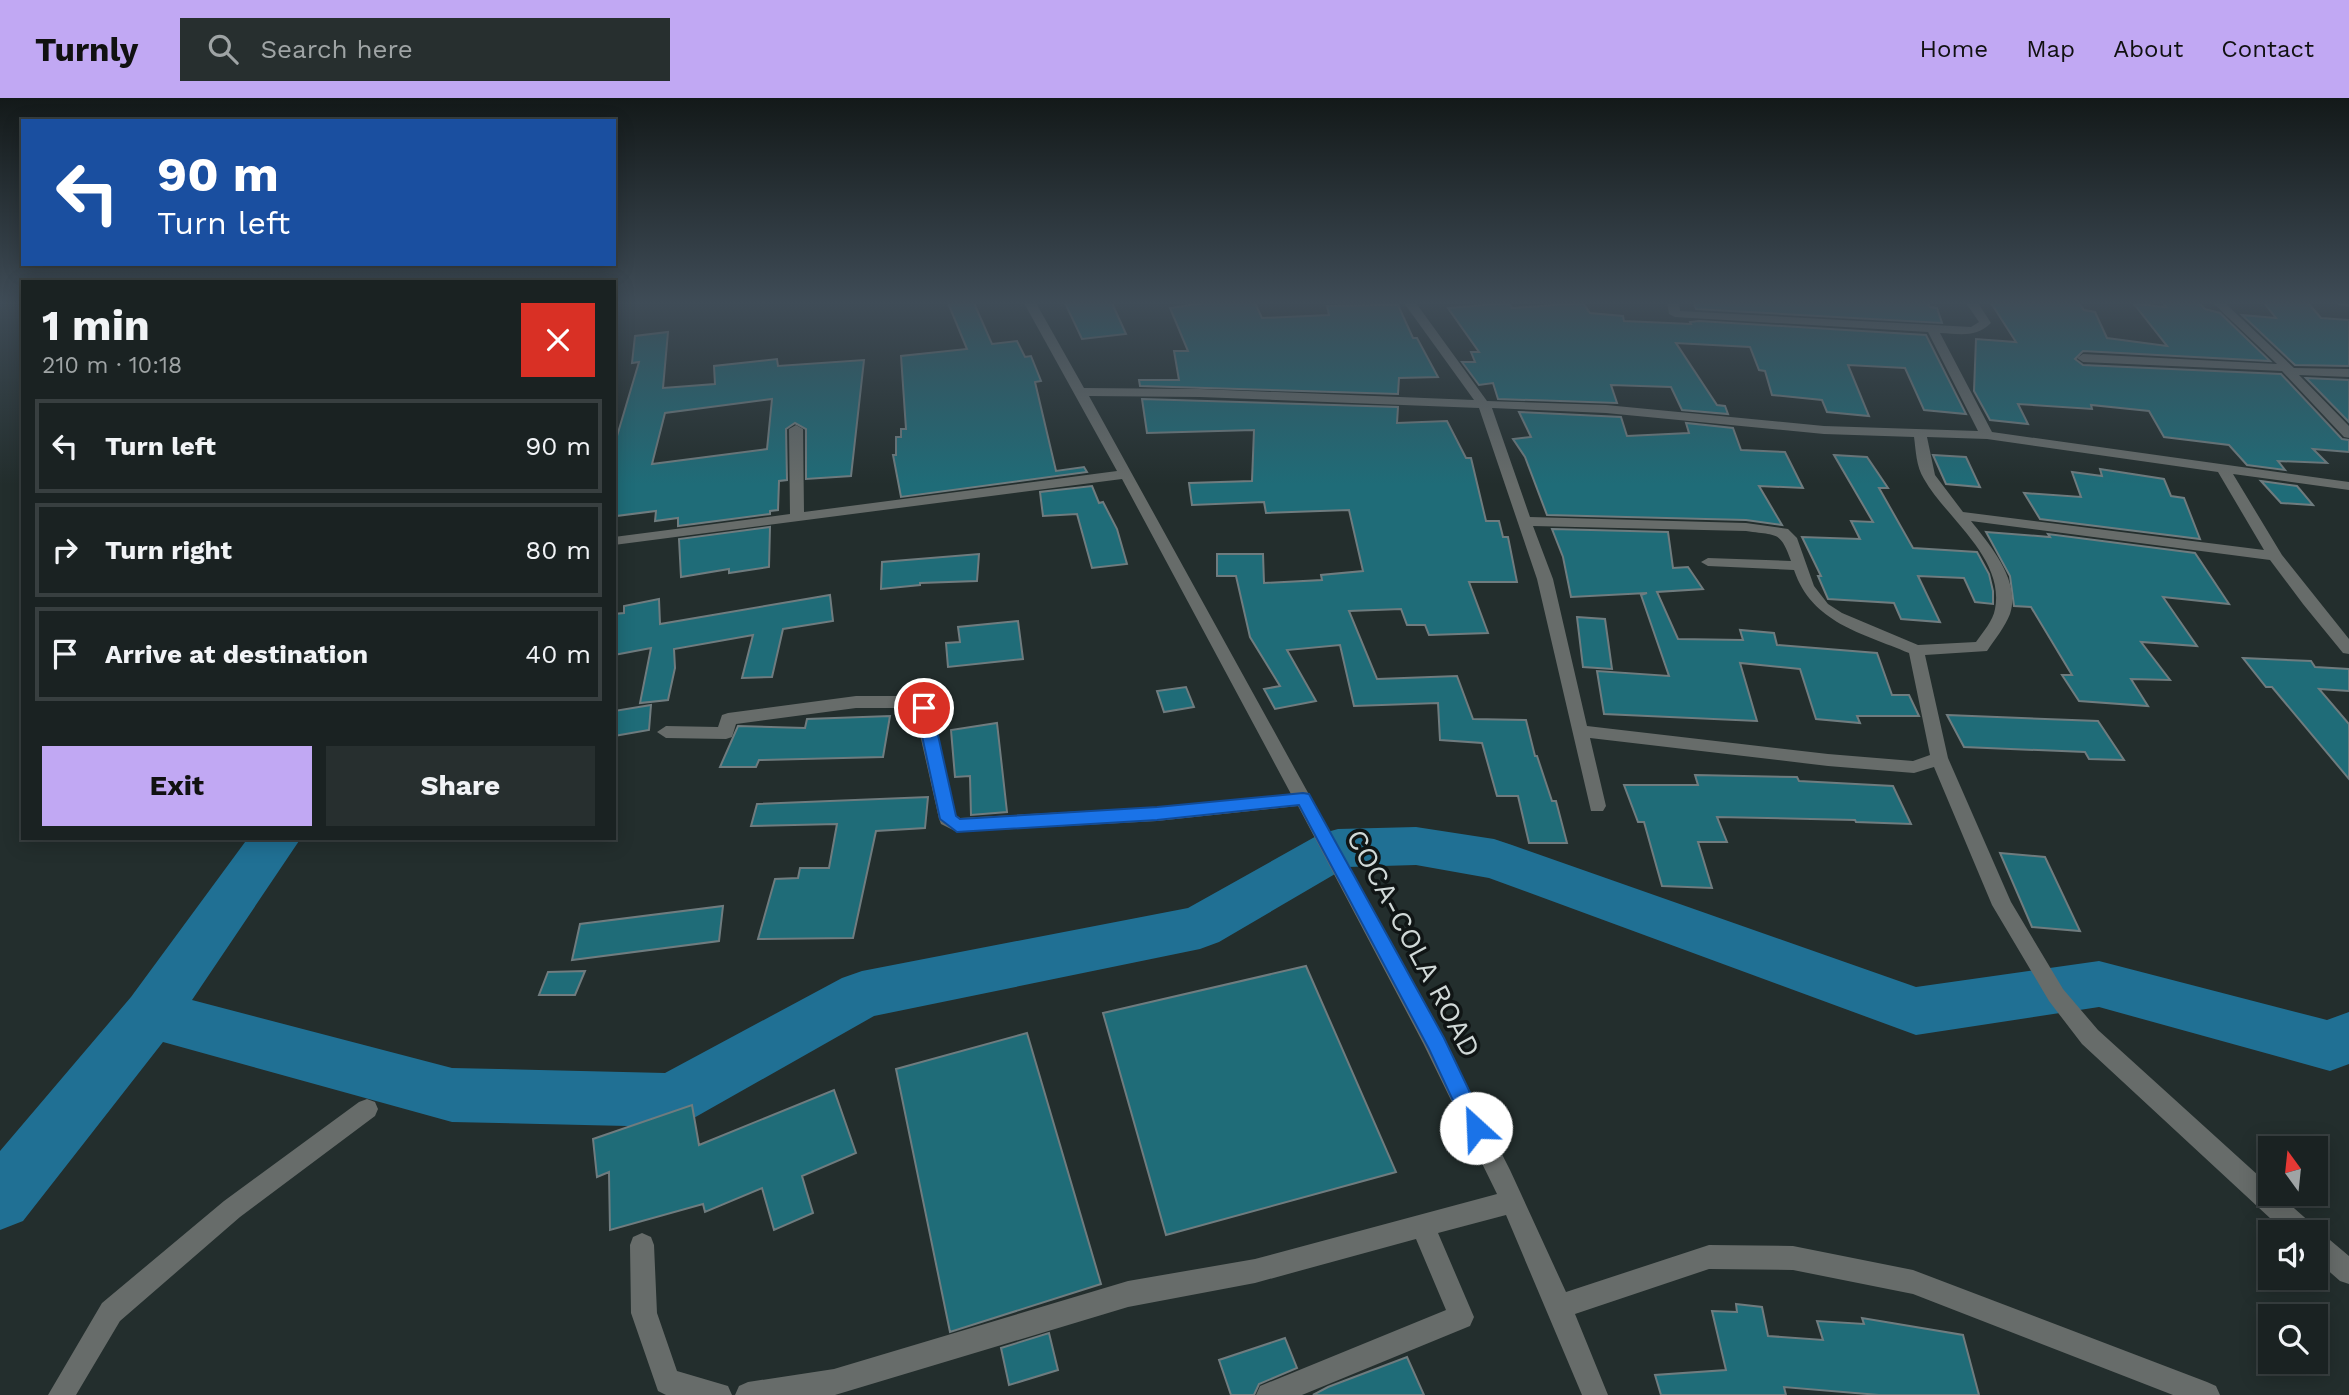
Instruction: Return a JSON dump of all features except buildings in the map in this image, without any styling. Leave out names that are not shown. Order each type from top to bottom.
[{"type":"street","name":"COCA-COLA ROAD","points":[[1065,364],[1437,1044],[1561,1306],[1595,1395]]},
{"type":"street","points":[[1454,364],[1484,405],[1545,579],[1597,806]]},
{"type":"street","points":[[1950,364],[1987,435]]},
{"type":"street","points":[[2186,364],[2349,373]]},
{"type":"street","points":[[2282,364],[2349,434]]},
{"type":"street","points":[[1081,392],[1200,393],[1606,409],[1824,430],[1987,435],[2349,486]]},
{"type":"street","points":[[796,429],[797,519]]},
{"type":"street","points":[[1525,521],[1767,528],[1783,532],[1790,538],[1807,587],[1823,607],[1836,616],[1916,650],[1981,648],[2003,609],[2001,583],[1986,553],[1962,516],[1929,478],[1920,433]]},
{"type":"street","points":[[2224,470],[2275,556],[2308,601],[2349,649]]},
{"type":"street","points":[[616,541],[1127,474]]},
{"type":"street","points":[[1962,516],[2275,556]]},
{"type":"street","points":[[1708,562],[1800,566]]},
{"type":"street","points":[[1916,650],[1939,758],[2002,905],[2056,995],[2090,1037],[2290,1220]]},
{"type":"street","points":[[666,732],[726,733],[729,719],[856,702],[919,702],[924,708],[948,819],[957,825],[1157,814],[1303,799]]},
{"type":"street","points":[[1580,731],[1828,760],[1914,767],[1939,758]]},
{"type":"street","points":[[61,1395],[111,1312],[232,1209],[367,1109]]},
{"type":"street","points":[[748,1395],[834,1382],[1128,1294],[1255,1271],[1511,1202]]},
{"type":"street","points":[[1269,1395],[1461,1317],[1423,1226]]},
{"type":"street","points":[[642,1245],[644,1313],[667,1382],[719,1395]]},
{"type":"street","points":[[2328,1254],[2349,1272]]},
{"type":"street","points":[[1561,1306],[1709,1257],[1793,1258],[1913,1282],[2207,1395]]},
{"type":"waterway","points":[[151,1014],[275,840]]},
{"type":"waterway","points":[[151,1014],[452,1095],[671,1100],[862,995],[1200,927],[1338,848],[1416,846],[1494,859],[1916,1011],[2099,984],[2330,1046],[2349,1037]]},
{"type":"waterway","points":[[0,1199],[151,1014]]},
{"type":"route","points":[[924,708],[948,819],[957,825],[1157,814],[1303,799],[1437,1044],[1476,1128]]}]
